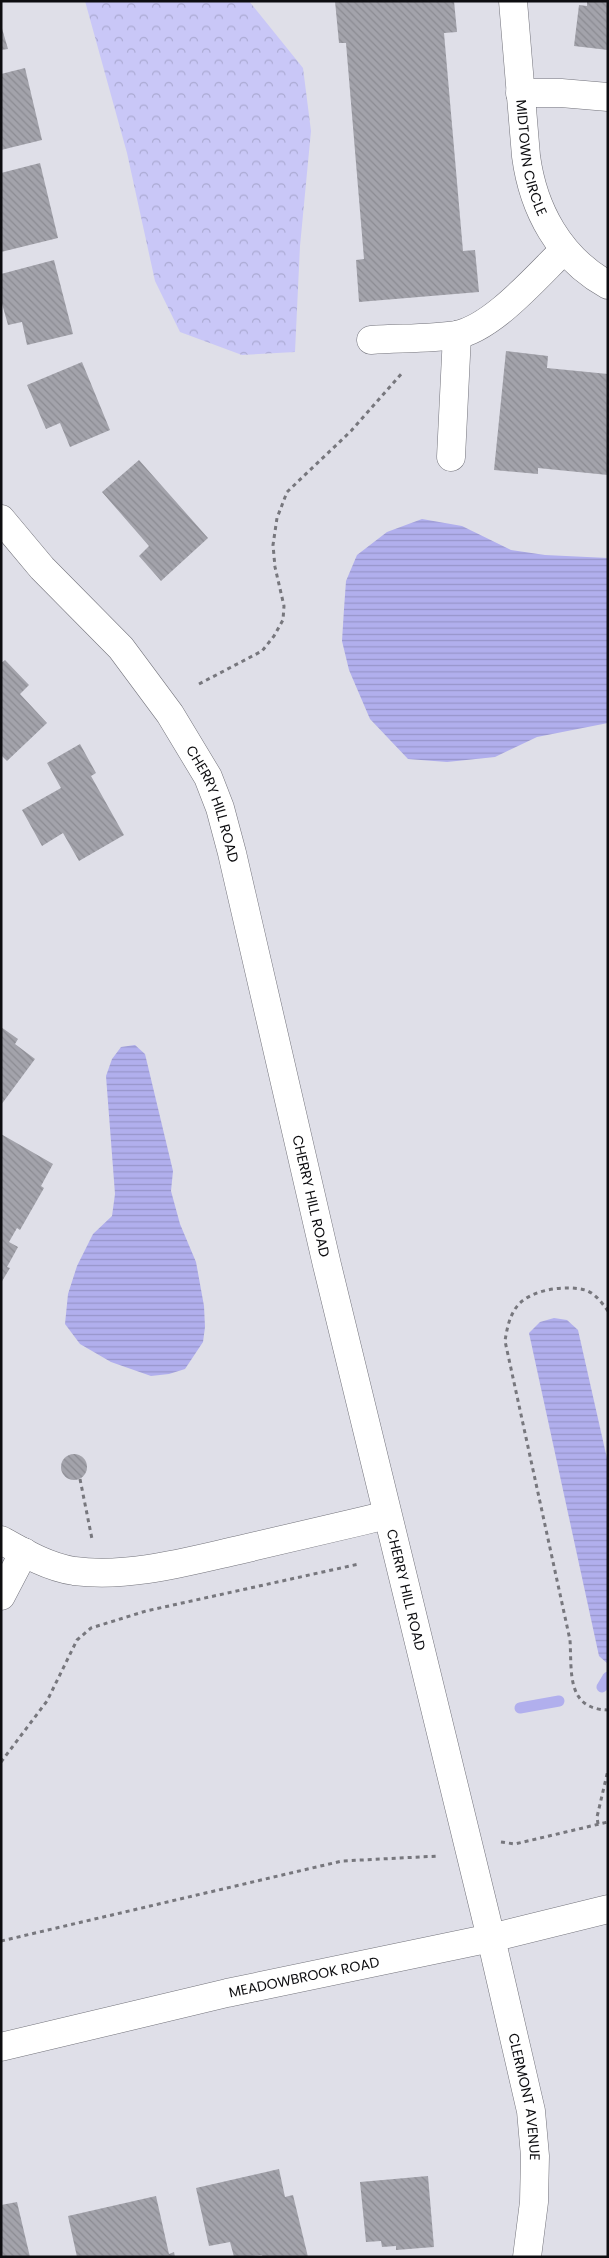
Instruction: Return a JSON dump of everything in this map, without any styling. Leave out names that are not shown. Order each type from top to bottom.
[{"type":"street","name":"MIDTOWN CIRCLE","points":[[513,1],[529,176],[536,201],[549,228],[564,250],[603,272]]},
{"type":"street","points":[[520,92],[608,97]]},
{"type":"street","points":[[371,340],[457,334],[476,328],[491,320],[564,250]]},
{"type":"street","points":[[451,457],[457,334]]},
{"type":"street","name":"CHERRY HILL ROAD","points":[[1,519],[42,568],[121,648],[170,714],[208,777],[220,808],[387,1515],[491,1938]]},
{"type":"street","points":[[1,1596],[12,1546],[46,1563],[73,1571],[99,1573],[127,1572],[186,1562],[387,1515]]},
{"type":"street","name":"MEADOWBROOK ROAD","points":[[1,2047],[227,1993],[491,1938],[608,1909]]},
{"type":"street","name":"CLERMONT AVENUE","points":[[491,1938],[531,2111],[535,2156],[534,2202],[527,2257]]},
{"type":"path","points":[[199,684],[262,651],[274,636],[283,620],[284,606],[275,567],[274,544],[277,518],[287,492],[351,431],[406,370]]},
{"type":"path","points":[[608,1311],[600,1300],[586,1291],[570,1288],[536,1294],[520,1303],[508,1323],[505,1341],[570,1640],[573,1683],[584,1705],[595,1710],[608,1710]]},
{"type":"path","points":[[80,1478],[92,1542]]},
{"type":"path","points":[[1,1762],[47,1701],[77,1640],[91,1628],[146,1612],[359,1564]]},
{"type":"path","points":[[598,1824],[597,1816],[608,1770]]},
{"type":"path","points":[[505,1842],[514,1844],[608,1822]]},
{"type":"path","points":[[1,1941],[342,1861],[437,1857]]},
{"type":"green space","points":[[85,1],[249,1],[303,68],[311,131],[300,246],[295,352],[242,355],[180,332],[155,281],[127,153]]},
{"type":"shaded area","points":[[422,519],[462,526],[511,550],[545,555],[608,558],[608,723],[537,737],[495,757],[447,762],[408,759],[370,719],[349,670],[342,641],[346,581],[357,555],[387,532]]},
{"type":"shaded area","points":[[135,1045],[145,1054],[173,1171],[171,1191],[180,1224],[196,1262],[204,1306],[205,1327],[203,1342],[185,1369],[169,1374],[151,1376],[111,1362],[80,1344],[65,1324],[68,1294],[77,1266],[93,1234],[112,1216],[115,1194],[106,1076],[112,1059],[121,1047]]},
{"type":"shaded area","points":[[554,1318],[567,1320],[578,1330],[608,1463],[608,1664],[599,1656],[529,1333],[540,1322]]},
{"type":"building","points":[[335,1],[454,1],[457,32],[444,33],[463,251],[475,250],[479,292],[359,302],[356,260],[364,259],[346,43],[339,43]]},
{"type":"building","points":[[587,1],[608,1],[608,50],[574,46],[579,5],[587,6]]},
{"type":"building","points":[[1,25],[8,49],[1,50]]},
{"type":"building","points":[[25,68],[42,140],[1,150],[1,74]]},
{"type":"building","points":[[40,163],[58,238],[1,252],[1,173]]},
{"type":"building","points":[[54,260],[73,334],[27,345],[22,322],[8,325],[1,300],[1,274]]},
{"type":"building","points":[[506,351],[548,356],[547,368],[608,374],[608,475],[538,468],[538,474],[494,470]]},
{"type":"building","points":[[82,362],[110,430],[70,447],[60,423],[46,429],[27,385]]},
{"type":"building","points":[[139,460],[208,538],[161,581],[139,556],[149,546],[102,492]]},
{"type":"building","points":[[5,660],[29,685],[20,694],[47,723],[7,761],[1,755],[1,663]]},
{"type":"building","points":[[80,744],[96,773],[91,776],[124,835],[79,861],[63,833],[42,846],[22,810],[61,788],[47,763]]},
{"type":"building","points":[[1,1027],[18,1039],[15,1044],[35,1059],[1,1105]]},
{"type":"building","points":[[1,1134],[53,1164],[41,1186],[44,1188],[20,1230],[17,1228],[9,1242],[18,1247],[7,1267],[10,1268],[1,1283]]},
{"type":"building","points":[[74,1454],[83,1458],[87,1467],[83,1476],[74,1480],[65,1476],[61,1467],[65,1458]]},
{"type":"building","points":[[279,2169],[285,2197],[293,2195],[308,2257],[263,2257],[262,2255],[234,2257],[230,2242],[209,2246],[196,2188]]},
{"type":"building","points":[[428,2176],[434,2247],[396,2250],[396,2246],[382,2247],[381,2241],[366,2242],[360,2182]]},
{"type":"building","points":[[156,2196],[169,2254],[174,2252],[175,2257],[77,2257],[68,2216]]},
{"type":"building","points":[[17,2202],[30,2257],[1,2257],[1,2205]]},
{"type":"waterway","points":[[602,1687],[608,1677]]},
{"type":"waterway","points":[[520,1708],[559,1701]]}]
